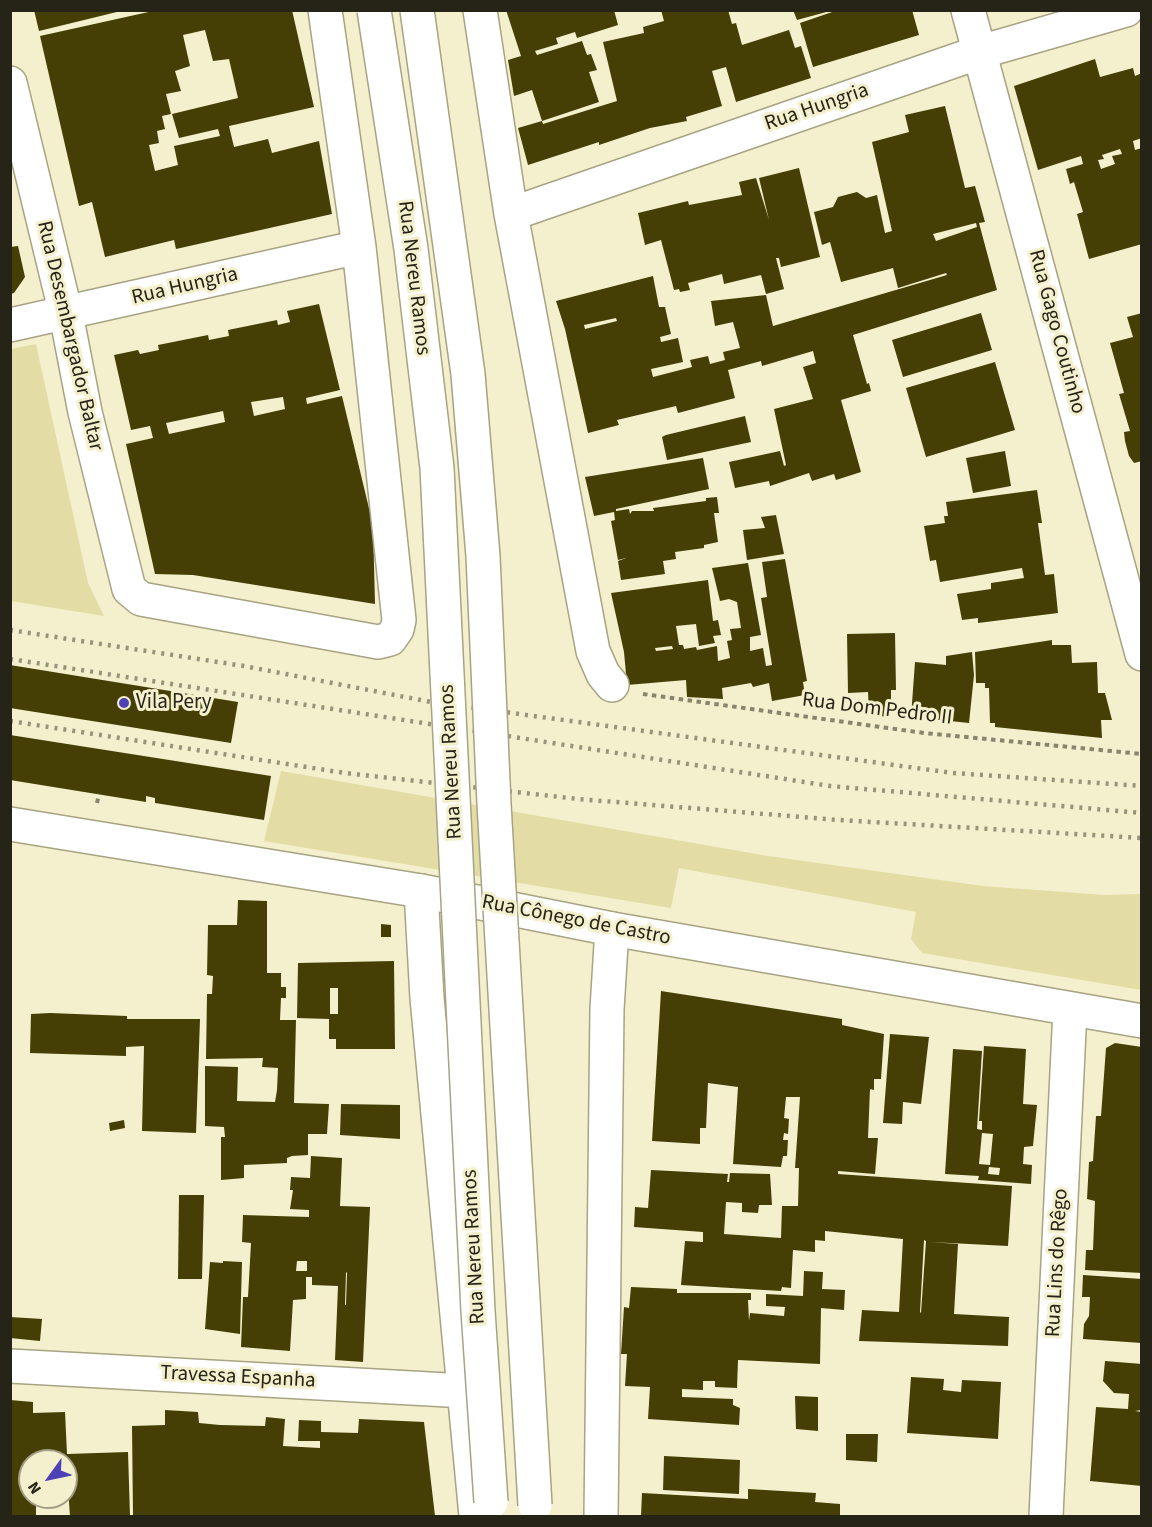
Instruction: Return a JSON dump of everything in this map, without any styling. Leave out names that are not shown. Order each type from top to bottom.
[{"type":"street","points":[[325,10],[359,247]]},
{"type":"street","name":"Rua Nereu Ramos","points":[[374,10],[411,249],[437,468],[487,1512]]},
{"type":"street","name":"Rua Nereu Ramos","points":[[417,10],[468,374],[483,545],[495,816],[536,1511]]},
{"type":"street","points":[[480,10],[511,213],[593,651],[603,674],[612,685]]},
{"type":"street","name":"Rua Gago Coutinho","points":[[968,10],[1136,602],[1142,654]]},
{"type":"street","name":"Rua Hungria","points":[[511,213],[980,52],[1126,10]]},
{"type":"street","name":"Rua Desembargador Baltar","points":[[10,83],[66,314],[85,412],[129,589],[141,599],[378,642],[390,639],[397,629],[399,620],[359,247]]},
{"type":"street","name":"Rua Hungria","points":[[10,325],[359,247]]},
{"type":"street","name":"Rua Cônego de Castro","points":[[10,824],[421,891],[612,929],[1142,1021]]},
{"type":"street","name":"Rua Nereu Ramos","points":[[421,891],[427,998],[466,1391],[487,1512]]},
{"type":"street","points":[[601,1516],[607,1009],[612,929]]},
{"type":"street","name":"Rua Lins do Rêgo","points":[[1046,1516],[1070,1009]]},
{"type":"street","name":"Travessa Espanha","points":[[10,1366],[466,1391]]},
{"type":"path","name":"Rua Dom Pedro II","points":[[612,685],[619,691],[924,733],[1142,754]]},
{"type":"path","points":[[97,803],[99,794]]},
{"type":"shaded area","points":[[36,344],[88,583],[104,616],[11,601],[11,349]]},
{"type":"shaded area","points":[[281,771],[768,856],[983,886],[1104,895],[1141,894],[1141,990],[922,953],[911,939],[916,912],[679,868],[671,908],[264,841]]},
{"type":"building","points":[[34,10],[121,10],[121,11],[39,31]]},
{"type":"building","points":[[292,10],[314,107],[229,126],[234,147],[268,139],[272,153],[319,141],[332,214],[176,249],[174,240],[105,257],[92,202],[79,206],[40,36],[153,11]],"holes":[[[205,30],[213,61],[229,59],[238,98],[172,114],[179,138],[218,129],[220,136],[174,146],[178,165],[155,171],[149,145],[159,143],[157,131],[165,129],[162,116],[171,114],[166,94],[181,91],[175,71],[190,66],[183,35]]]},
{"type":"building","points":[[506,10],[614,10],[618,25],[577,38],[575,32],[556,38],[558,44],[535,51],[537,55],[582,41],[587,55],[591,54],[597,70],[589,72],[599,102],[542,121],[532,90],[514,96],[508,60],[521,56]]},
{"type":"building","points":[[661,10],[728,10],[732,24],[736,23],[742,45],[789,30],[795,48],[801,46],[811,78],[736,102],[726,67],[712,71],[722,106],[686,117],[687,121],[650,128],[599,145],[599,142],[528,165],[518,128],[542,121],[543,124],[617,101],[603,42],[644,33],[643,27],[664,21]]},
{"type":"building","points":[[793,10],[829,10],[830,11],[797,20]]},
{"type":"building","points":[[838,10],[912,10],[919,35],[813,67],[800,23]]},
{"type":"building","points":[[1095,59],[1100,77],[1133,68],[1135,76],[1142,73],[1142,138],[1133,141],[1135,150],[1142,148],[1142,244],[1089,259],[1077,214],[1083,212],[1074,182],[1070,184],[1066,169],[1083,164],[1081,156],[1038,170],[1014,86]],"holes":[[[1120,149],[1122,154],[1112,156],[1115,164],[1101,169],[1098,160],[1104,159],[1102,155]]]},
{"type":"building","points":[[945,106],[965,188],[975,186],[985,222],[979,223],[997,290],[853,335],[871,391],[841,400],[861,472],[836,480],[834,474],[812,481],[809,473],[770,486],[769,481],[735,488],[729,462],[780,451],[784,466],[786,465],[774,409],[813,399],[803,367],[816,363],[813,351],[762,366],[761,361],[728,370],[735,398],[678,413],[676,406],[617,420],[619,425],[588,433],[565,329],[556,301],[653,276],[659,307],[665,307],[671,334],[660,337],[661,342],[678,338],[683,362],[651,369],[653,377],[692,367],[690,360],[708,356],[710,364],[725,360],[723,352],[740,348],[733,322],[715,326],[711,301],[766,295],[773,326],[947,275],[946,273],[898,288],[893,268],[841,282],[830,242],[822,245],[814,212],[833,207],[838,197],[857,192],[866,198],[877,195],[885,233],[892,231],[872,142],[909,132],[905,115]],"holes":[[[976,223],[977,227],[936,241],[933,234]],[[616,318],[617,321],[585,329],[584,325]]]},
{"type":"building","points":[[799,168],[820,257],[781,267],[779,258],[776,258],[784,289],[766,294],[761,275],[724,284],[722,274],[688,283],[690,290],[680,292],[679,289],[674,290],[661,240],[645,245],[638,213],[688,201],[689,205],[742,195],[739,182],[756,178],[769,220],[759,178]]},
{"type":"building","points":[[18,246],[25,277],[14,293],[10,294],[10,247]]},
{"type":"building","points":[[319,304],[340,390],[306,398],[307,404],[342,396],[373,525],[375,604],[193,575],[155,574],[126,444],[153,438],[150,426],[131,430],[114,355],[138,350],[140,354],[159,350],[158,345],[208,335],[209,340],[229,336],[228,330],[277,320],[278,325],[290,322],[287,311]],"holes":[[[283,397],[285,409],[254,416],[251,402]],[[223,411],[225,422],[169,434],[166,423]]]},
{"type":"building","points":[[981,313],[992,350],[903,377],[892,340]]},
{"type":"building","points":[[1142,313],[1142,461],[1134,463],[1129,456],[1125,441],[1124,432],[1130,431],[1119,394],[1124,393],[1110,343],[1133,337],[1127,317]]},
{"type":"building","points":[[995,362],[1015,430],[926,457],[906,388]]},
{"type":"building","points":[[745,416],[751,442],[667,460],[662,437]]},
{"type":"building","points":[[1005,451],[1011,486],[973,493],[966,458]]},
{"type":"building","points":[[703,458],[709,489],[616,509],[616,511],[629,509],[630,514],[632,511],[654,511],[653,508],[706,501],[706,498],[717,497],[719,513],[714,513],[718,542],[704,545],[704,548],[675,552],[676,559],[663,561],[665,574],[621,580],[618,561],[626,558],[618,560],[611,521],[615,520],[614,512],[594,516],[585,477]]},
{"type":"building","points":[[1037,490],[1042,523],[1038,523],[1045,575],[1054,574],[1058,613],[978,623],[978,618],[962,620],[957,594],[991,589],[991,583],[1024,578],[1022,568],[940,582],[936,560],[930,561],[924,526],[945,523],[944,516],[948,516],[946,502]]},
{"type":"building","points":[[776,515],[784,554],[747,560],[743,530],[765,528],[761,517]]},
{"type":"building","points":[[785,559],[807,681],[803,682],[805,695],[772,701],[769,683],[753,687],[751,683],[722,688],[723,699],[687,697],[686,680],[627,685],[624,652],[611,593],[708,580],[713,621],[718,620],[721,635],[713,636],[715,643],[699,646],[696,624],[676,626],[679,645],[683,645],[684,649],[696,647],[697,650],[717,646],[718,661],[730,658],[727,641],[732,640],[730,629],[741,628],[737,602],[729,599],[720,601],[712,568],[748,563],[761,635],[750,637],[750,651],[763,648],[766,666],[772,665],[761,598],[767,597],[762,562]],"holes":[[[672,646],[673,649],[656,651],[655,648]]]},
{"type":"building","points":[[895,633],[896,690],[891,690],[891,717],[869,715],[868,692],[848,693],[847,634]]},
{"type":"building","points":[[1052,640],[1052,645],[1071,645],[1072,663],[1097,662],[1098,693],[1105,693],[1112,720],[1101,720],[1102,738],[995,727],[995,723],[990,723],[989,688],[985,688],[985,683],[976,683],[975,652]]},
{"type":"building","points":[[972,652],[974,675],[969,723],[911,717],[915,662],[946,665],[946,656]]},
{"type":"building","name":"Vila Pery","points":[[10,665],[238,702],[231,743],[10,708]]},
{"type":"building","points":[[10,735],[271,776],[264,820],[155,803],[155,798],[146,796],[146,802],[10,780]]},
{"type":"building","points":[[238,900],[267,901],[267,973],[281,973],[281,987],[286,987],[286,998],[281,998],[280,1020],[296,1020],[294,1103],[329,1104],[327,1134],[308,1134],[308,1155],[292,1156],[287,1158],[287,1163],[244,1165],[244,1178],[221,1180],[221,1137],[225,1137],[224,1127],[205,1126],[205,1066],[238,1067],[237,1101],[275,1102],[277,1090],[278,1068],[262,1067],[263,1058],[206,1059],[207,994],[212,994],[213,976],[207,975],[208,925],[237,925]]},
{"type":"building","points":[[381,924],[391,925],[391,937],[381,937]]},
{"type":"building","points":[[394,961],[395,1049],[336,1049],[336,1039],[329,1039],[329,1019],[297,1018],[298,963]],"holes":[[[330,988],[338,988],[338,1014],[330,1014]]]},
{"type":"building","points":[[661,991],[842,1019],[842,1025],[884,1034],[881,1079],[874,1079],[874,1090],[870,1089],[868,1138],[878,1138],[875,1174],[838,1171],[838,1174],[1012,1186],[1008,1246],[930,1242],[958,1244],[954,1314],[1009,1317],[1008,1346],[859,1341],[862,1310],[899,1312],[903,1239],[825,1231],[825,1241],[815,1240],[815,1252],[793,1250],[791,1288],[782,1287],[781,1291],[681,1285],[685,1241],[703,1242],[703,1232],[634,1227],[635,1207],[648,1208],[651,1170],[728,1174],[727,1182],[729,1182],[730,1173],[770,1174],[772,1205],[759,1205],[758,1213],[742,1212],[742,1203],[726,1202],[724,1234],[781,1238],[782,1206],[798,1206],[799,1168],[795,1168],[800,1097],[786,1097],[784,1118],[789,1119],[788,1134],[784,1133],[783,1140],[788,1140],[787,1156],[783,1156],[781,1167],[733,1164],[738,1087],[708,1083],[706,1128],[700,1128],[700,1144],[652,1141]],"holes":[[[924,1240],[926,1241],[921,1313]]]},
{"type":"building","points":[[31,1014],[127,1016],[127,1019],[200,1019],[196,1133],[142,1131],[144,1046],[126,1047],[126,1056],[30,1053]]},
{"type":"building","points":[[890,1034],[929,1037],[921,1104],[903,1102],[902,1124],[883,1123]]},
{"type":"building","points":[[1115,1043],[1142,1047],[1142,1273],[1085,1270],[1086,1250],[1093,1250],[1095,1201],[1087,1199],[1089,1162],[1093,1161],[1096,1116],[1101,1116],[1106,1048]]},
{"type":"building","points":[[984,1046],[1026,1049],[1023,1104],[1037,1105],[1033,1146],[1024,1147],[1023,1164],[1032,1165],[1031,1184],[978,1180],[979,1176],[945,1174],[953,1049],[982,1051],[977,1129],[982,1130],[982,1121],[979,1121]],"holes":[[[982,1133],[993,1134],[990,1165],[979,1164]],[[989,1167],[1000,1168],[999,1175],[988,1174]]]},
{"type":"building","points":[[341,1104],[400,1105],[400,1139],[340,1135]]},
{"type":"building","points":[[124,1120],[125,1128],[110,1131],[109,1123]]},
{"type":"building","points":[[311,1156],[342,1158],[340,1206],[370,1207],[363,1362],[335,1360],[338,1286],[312,1285],[312,1277],[306,1277],[306,1299],[293,1300],[290,1351],[241,1347],[243,1297],[248,1297],[251,1243],[242,1242],[243,1215],[309,1217],[309,1210],[290,1209],[293,1190],[290,1190],[291,1177],[310,1178]],"holes":[[[297,1261],[307,1261],[307,1271],[296,1271]],[[346,1272],[347,1273],[345,1305]]]},
{"type":"building","points":[[179,1195],[204,1195],[202,1279],[178,1279]]},
{"type":"building","points":[[223,1261],[242,1262],[240,1334],[205,1329],[210,1262],[223,1263]]},
{"type":"building","points":[[804,1271],[823,1272],[822,1289],[845,1290],[844,1310],[821,1308],[820,1364],[738,1360],[737,1388],[715,1387],[715,1381],[703,1381],[703,1390],[682,1389],[682,1397],[733,1399],[733,1405],[740,1408],[739,1425],[648,1419],[650,1387],[625,1386],[627,1354],[621,1354],[624,1307],[629,1308],[631,1287],[677,1289],[677,1293],[751,1293],[751,1300],[748,1300],[749,1321],[750,1313],[784,1316],[785,1307],[766,1306],[766,1294],[803,1296]]},
{"type":"building","points":[[1083,1275],[1142,1279],[1142,1343],[1083,1339],[1084,1324],[1089,1316],[1090,1297],[1082,1297]]},
{"type":"building","points":[[10,1317],[42,1319],[40,1341],[10,1338]]},
{"type":"building","points":[[1105,1361],[1142,1364],[1142,1410],[1135,1411],[1142,1412],[1142,1486],[1090,1481],[1096,1407],[1128,1409],[1129,1394],[1114,1393],[1103,1381]]},
{"type":"building","points":[[911,1377],[944,1379],[943,1390],[961,1392],[962,1380],[1001,1382],[998,1439],[907,1433]]},
{"type":"building","points":[[795,1396],[818,1397],[818,1431],[796,1429]]},
{"type":"building","points":[[10,1400],[33,1402],[33,1413],[65,1412],[67,1449],[18,1449],[18,1509],[36,1509],[36,1516],[10,1516]]},
{"type":"building","points":[[165,1410],[198,1412],[199,1423],[220,1425],[265,1426],[266,1417],[285,1419],[283,1446],[320,1448],[320,1441],[298,1441],[299,1420],[321,1421],[321,1432],[358,1433],[359,1419],[424,1422],[435,1516],[133,1516],[132,1426],[165,1425]]},
{"type":"building","points":[[846,1434],[878,1434],[877,1462],[846,1460]]},
{"type":"building","points":[[128,1452],[130,1516],[70,1516],[69,1509],[78,1509],[78,1454]]},
{"type":"building","points":[[664,1456],[740,1460],[739,1494],[663,1490]]},
{"type":"building","points":[[748,1489],[816,1493],[815,1502],[840,1504],[840,1516],[641,1516],[642,1493],[748,1499]]},
{"type":"railway","points":[[10,630],[244,666],[431,702],[953,773],[1142,786]]},
{"type":"railway","points":[[10,659],[830,786],[1142,813]]},
{"type":"railway","points":[[10,721],[345,773],[578,799],[839,820],[1142,838]]},
{"type":"place","name":"Vila Pery","points":[[124,703]]}]
